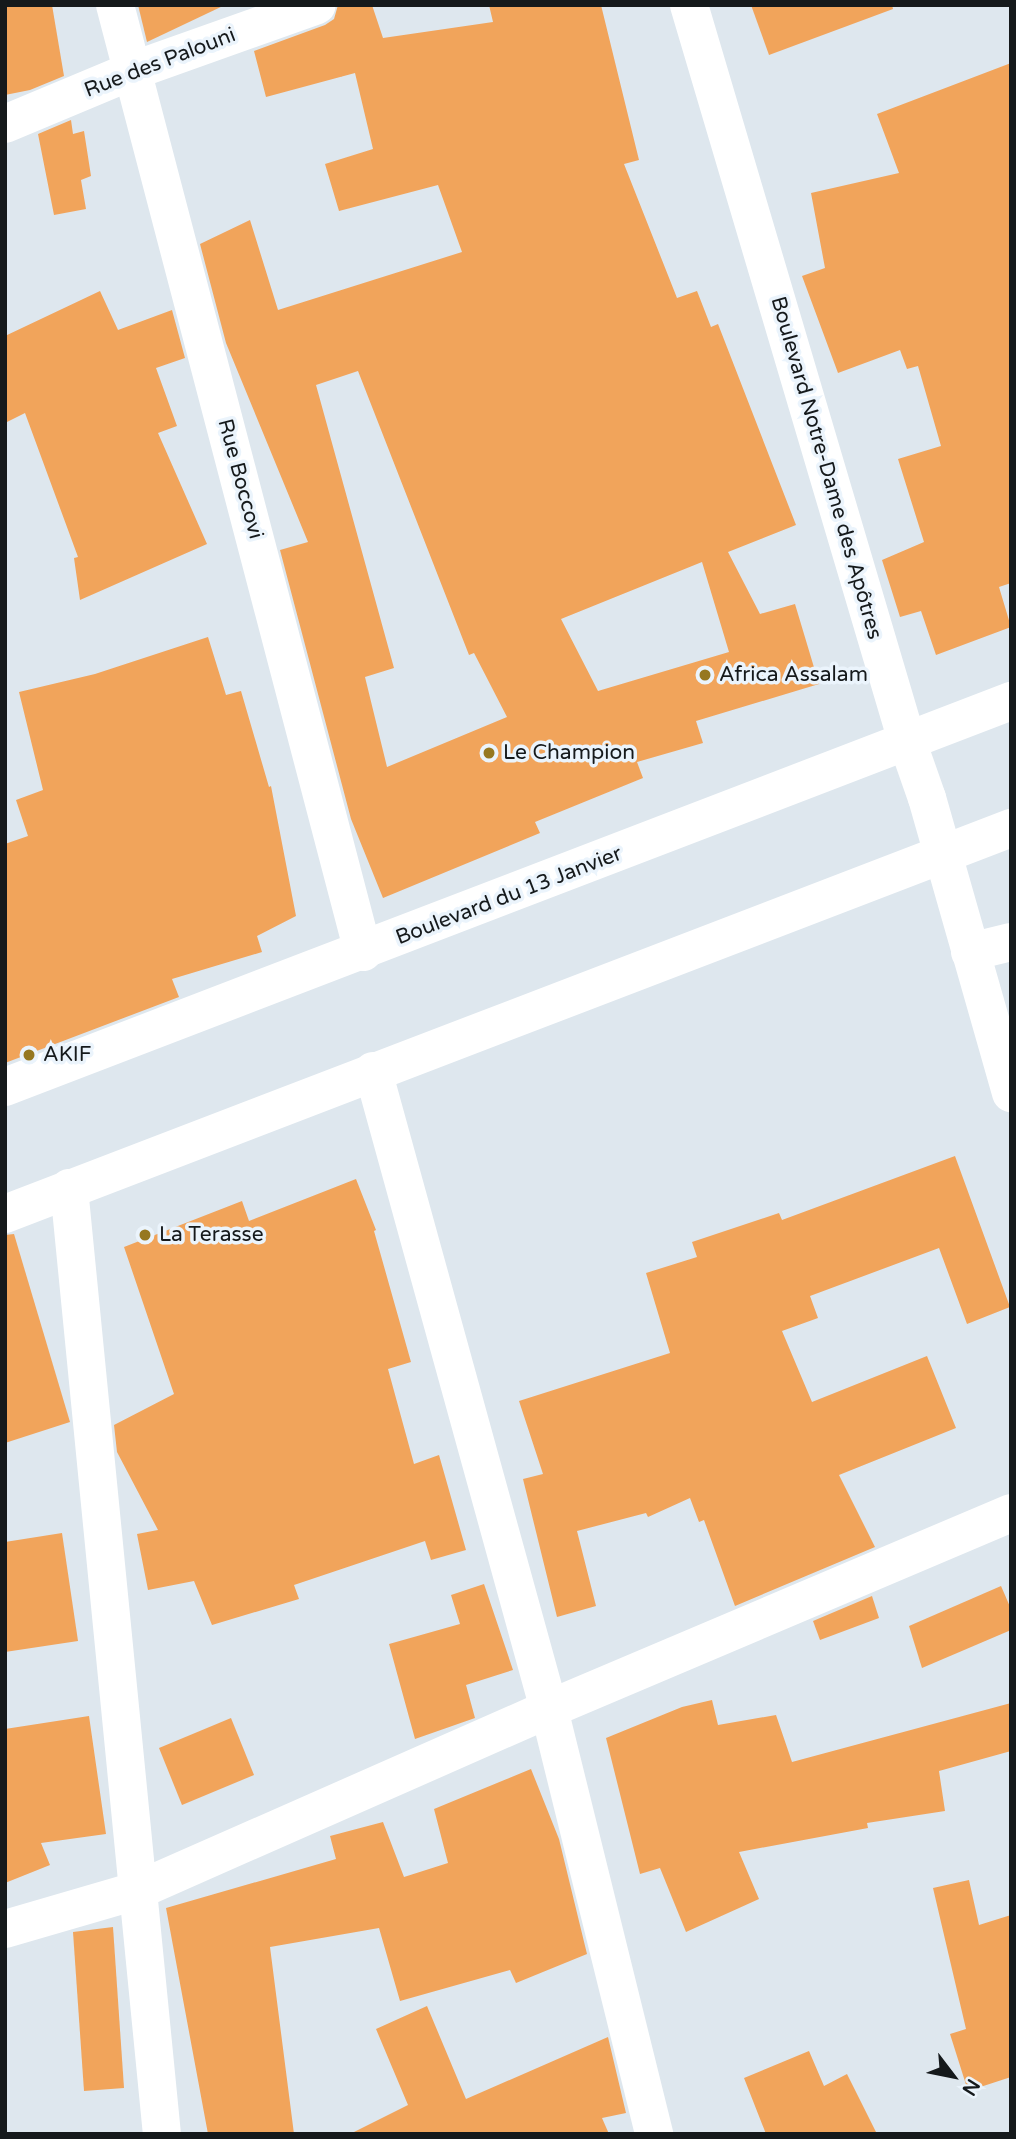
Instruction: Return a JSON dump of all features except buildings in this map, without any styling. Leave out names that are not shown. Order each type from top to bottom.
[{"type":"main road","name":"Rue Boccovi","points":[[115,5],[363,952]]},
{"type":"main road","name":"Rue des Palouni","points":[[5,124],[132,71],[317,5]]},
{"type":"main road","name":"Boulevard Notre-Dame des Apôtres","points":[[689,5],[1011,1093]]},
{"type":"main road","name":"Boulevard du 13 Janvier","points":[[5,1087],[363,952],[1011,701]]},
{"type":"main road","points":[[5,1214],[1011,828]]},
{"type":"main road","points":[[970,952],[1011,942]]},
{"type":"main road","points":[[373,1071],[549,1709],[654,2134]]},
{"type":"main road","points":[[69,1188],[136,1891],[162,2134]]},
{"type":"main road","points":[[5,1929],[136,1891],[549,1709],[1011,1513]]},
{"type":"place","name":"Africa Assalam","points":[[705,675]]},
{"type":"place","name":"Le Champion","points":[[489,753]]},
{"type":"place","name":"AKIF","points":[[29,1055]]},
{"type":"place","name":"La Terasse","points":[[145,1235]]}]
